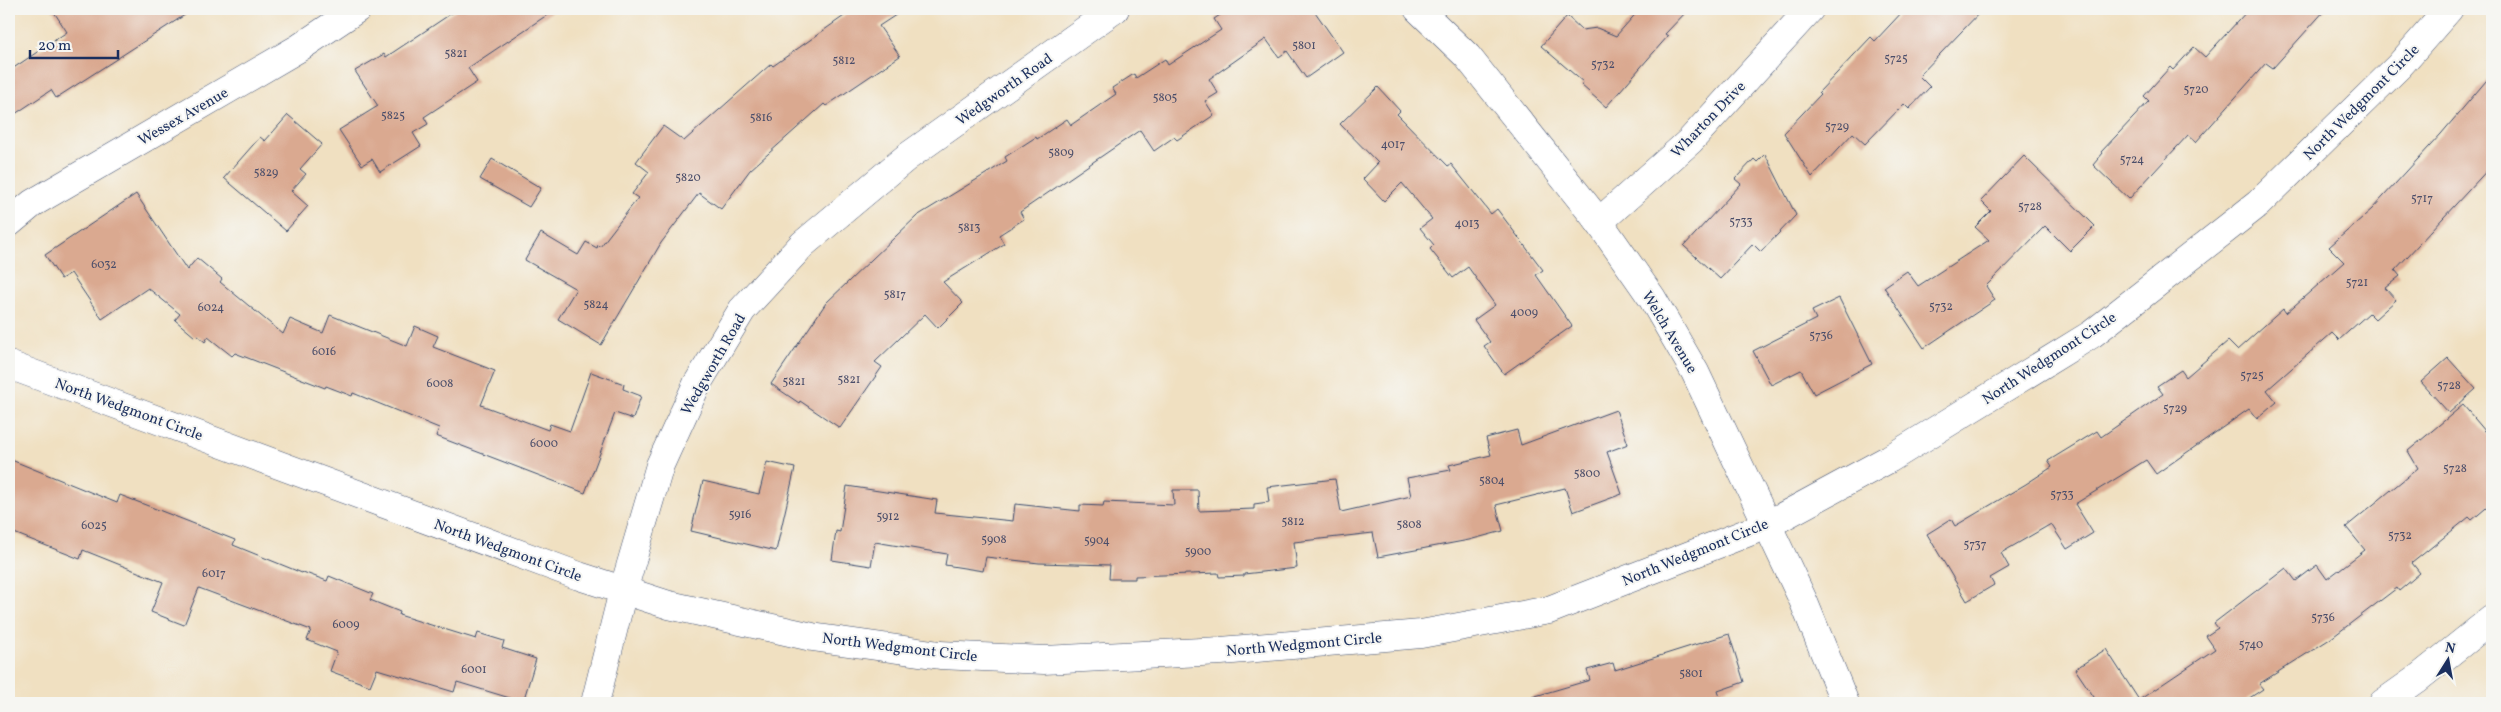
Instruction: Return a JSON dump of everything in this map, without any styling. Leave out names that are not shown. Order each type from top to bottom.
[{"type":"street","name":"Wessex Avenue","points":[[9,222],[33,203],[300,48],[357,9]]},
{"type":"street","name":"Wedgworth Road","points":[[595,703],[623,590],[660,465],[697,384],[742,310],[803,244],[907,157],[1115,9]]},
{"type":"street","name":"Welch Avenue","points":[[1418,9],[1467,56],[1599,222],[1652,298],[1695,372],[1804,600],[1845,703]]},
{"type":"street","name":"Wharton Drive","points":[[1599,222],[1690,141],[1810,9]]},
{"type":"street","name":"North Wedgmont Circle","points":[[9,365],[579,576],[669,605],[812,637],[940,655],[1044,660],[1221,651],[1421,634],[1549,610],[1767,525],[1889,459],[2092,334],[2258,204],[2398,66],[2449,9]]},
{"type":"street","points":[[2383,703],[2417,679],[2492,619]]},
{"type":"building","points":[[52,9],[194,9],[56,98],[51,90],[9,118],[9,71],[67,32]]},
{"type":"building","points":[[458,9],[556,9],[468,68],[477,82],[424,117],[428,124],[413,133],[421,146],[380,172],[372,159],[362,165],[339,130],[378,106],[355,71],[384,54],[386,57]]},
{"type":"building","points":[[854,9],[905,9],[879,26],[900,56],[826,106],[824,104],[750,170],[721,209],[699,193],[661,243],[601,345],[558,319],[576,289],[525,260],[541,233],[578,255],[586,242],[597,248],[598,245],[600,247],[638,198],[632,194],[649,172],[636,162],[663,126],[684,141],[771,64],[773,66]]},
{"type":"building","points":[[1229,9],[1313,9],[1343,52],[1306,78],[1287,51],[1279,57],[1266,39],[1209,79],[1218,93],[1205,101],[1214,115],[1177,140],[1174,137],[1154,151],[1140,130],[1020,212],[1024,219],[999,235],[1004,244],[943,282],[963,303],[938,328],[925,314],[875,362],[882,367],[840,428],[771,384],[826,303],[917,216],[1007,161],[1005,157],[1036,137],[1037,139],[1067,119],[1071,125],[1116,94],[1112,88],[1134,74],[1136,78],[1165,59],[1168,65],[1221,30],[1214,19]]},
{"type":"building","points":[[1640,9],[1689,9],[1665,34],[1668,36],[1606,107],[1581,85],[1583,82],[1541,46],[1567,16],[1582,30],[1597,28],[1616,36]]},
{"type":"building","points":[[1905,9],[1983,9],[1919,76],[1930,87],[1909,109],[1904,104],[1865,144],[1853,133],[1812,177],[1784,133],[1821,94],[1819,92],[1871,37],[1875,41]]},
{"type":"building","points":[[2249,9],[2326,9],[2273,68],[2266,63],[2196,142],[2188,135],[2129,199],[2093,165],[2103,153],[2101,152],[2149,101],[2144,96],[2170,67],[2173,70],[2194,47],[2205,57]]},
{"type":"building","points":[[2492,74],[2492,165],[2395,270],[2400,276],[2385,288],[2396,300],[2375,319],[2369,313],[2339,340],[2332,333],[2267,390],[2277,402],[2257,419],[2249,409],[2156,474],[2146,460],[2075,504],[2093,533],[2067,549],[2051,524],[2001,553],[2009,567],[1990,578],[1994,585],[1967,601],[1927,534],[1951,519],[1955,526],[2026,484],[2052,467],[2048,461],[2097,431],[2101,437],[2163,394],[2157,386],[2181,370],[2186,377],[2228,341],[2237,350],[2283,309],[2286,313],[2344,262],[2329,247],[2372,209],[2441,134]]},
{"type":"building","points":[[1378,87],[1400,111],[1397,114],[1448,166],[1451,164],[1491,214],[1497,209],[1543,270],[1536,275],[1572,326],[1504,374],[1484,346],[1490,342],[1474,320],[1495,305],[1468,267],[1453,278],[1430,249],[1434,245],[1420,228],[1432,219],[1402,183],[1384,201],[1363,179],[1378,163],[1340,124]]},
{"type":"building","points":[[288,115],[322,144],[300,169],[306,174],[291,191],[308,206],[286,231],[224,178],[260,137],[265,141]]},
{"type":"building","points":[[1765,154],[1796,215],[1761,252],[1753,244],[1720,279],[1684,246],[1741,184],[1735,179],[1754,159],[1757,162]]},
{"type":"building","points":[[2024,156],[2095,226],[2070,251],[2045,226],[1986,286],[1995,300],[1924,348],[1884,287],[1907,271],[1918,286],[1989,240],[1975,227],[1991,211],[1981,201]]},
{"type":"building","points":[[492,159],[541,188],[529,207],[480,179]]},
{"type":"building","points":[[136,194],[187,270],[197,258],[222,279],[220,282],[283,334],[290,319],[323,333],[330,315],[407,346],[415,326],[438,336],[433,347],[495,371],[481,405],[548,430],[550,424],[570,431],[591,372],[624,384],[623,389],[641,396],[633,419],[615,413],[585,493],[436,436],[439,428],[353,393],[352,396],[326,386],[325,388],[235,353],[232,356],[208,337],[205,342],[197,335],[195,337],[175,320],[180,314],[148,288],[102,319],[71,273],[61,279],[45,255]]},
{"type":"building","points":[[1839,298],[1872,364],[1814,394],[1801,370],[1771,385],[1753,351],[1816,319],[1812,311]]},
{"type":"building","points":[[2448,358],[2476,389],[2449,413],[2421,382]]},
{"type":"building","points":[[2463,405],[2492,439],[2492,503],[2472,520],[2469,517],[2412,563],[2420,573],[2399,591],[2397,588],[2330,639],[2259,684],[2263,689],[2242,703],[2098,703],[2075,669],[2106,649],[2139,700],[2215,649],[2206,636],[2218,628],[2214,623],[2286,568],[2296,581],[2317,565],[2327,579],[2365,550],[2346,527],[2418,468],[2408,451]]},
{"type":"building","points":[[1616,410],[1628,444],[1607,452],[1622,494],[1573,512],[1565,488],[1496,505],[1503,531],[1469,540],[1378,557],[1373,533],[1294,542],[1297,568],[1244,574],[1244,576],[1219,577],[1218,573],[1135,576],[1135,579],[1109,579],[1110,565],[1039,563],[986,557],[983,571],[945,565],[947,554],[875,542],[871,566],[832,560],[836,531],[840,532],[847,486],[937,500],[935,513],[1013,521],[1015,504],[1080,511],[1080,505],[1103,506],[1104,502],[1174,505],[1173,490],[1198,490],[1199,511],[1254,509],[1254,504],[1269,502],[1267,487],[1335,479],[1341,512],[1411,496],[1407,478],[1451,470],[1449,465],[1491,455],[1486,438],[1517,430],[1521,445]]},
{"type":"building","points":[[9,459],[117,503],[120,495],[187,521],[235,540],[233,545],[302,573],[327,581],[329,576],[373,594],[370,600],[400,612],[399,615],[476,639],[478,633],[504,641],[502,648],[536,659],[523,702],[457,682],[454,692],[377,669],[370,686],[330,671],[337,652],[307,640],[311,630],[199,588],[184,625],[151,612],[163,582],[83,550],[80,559],[9,531]]},
{"type":"building","points":[[767,462],[795,468],[776,551],[691,531],[703,481],[759,494]]},
{"type":"building","points":[[1729,634],[1744,682],[1718,691],[1722,703],[1533,703],[1532,697],[1590,680],[1587,670],[1613,663],[1615,670]]}]
